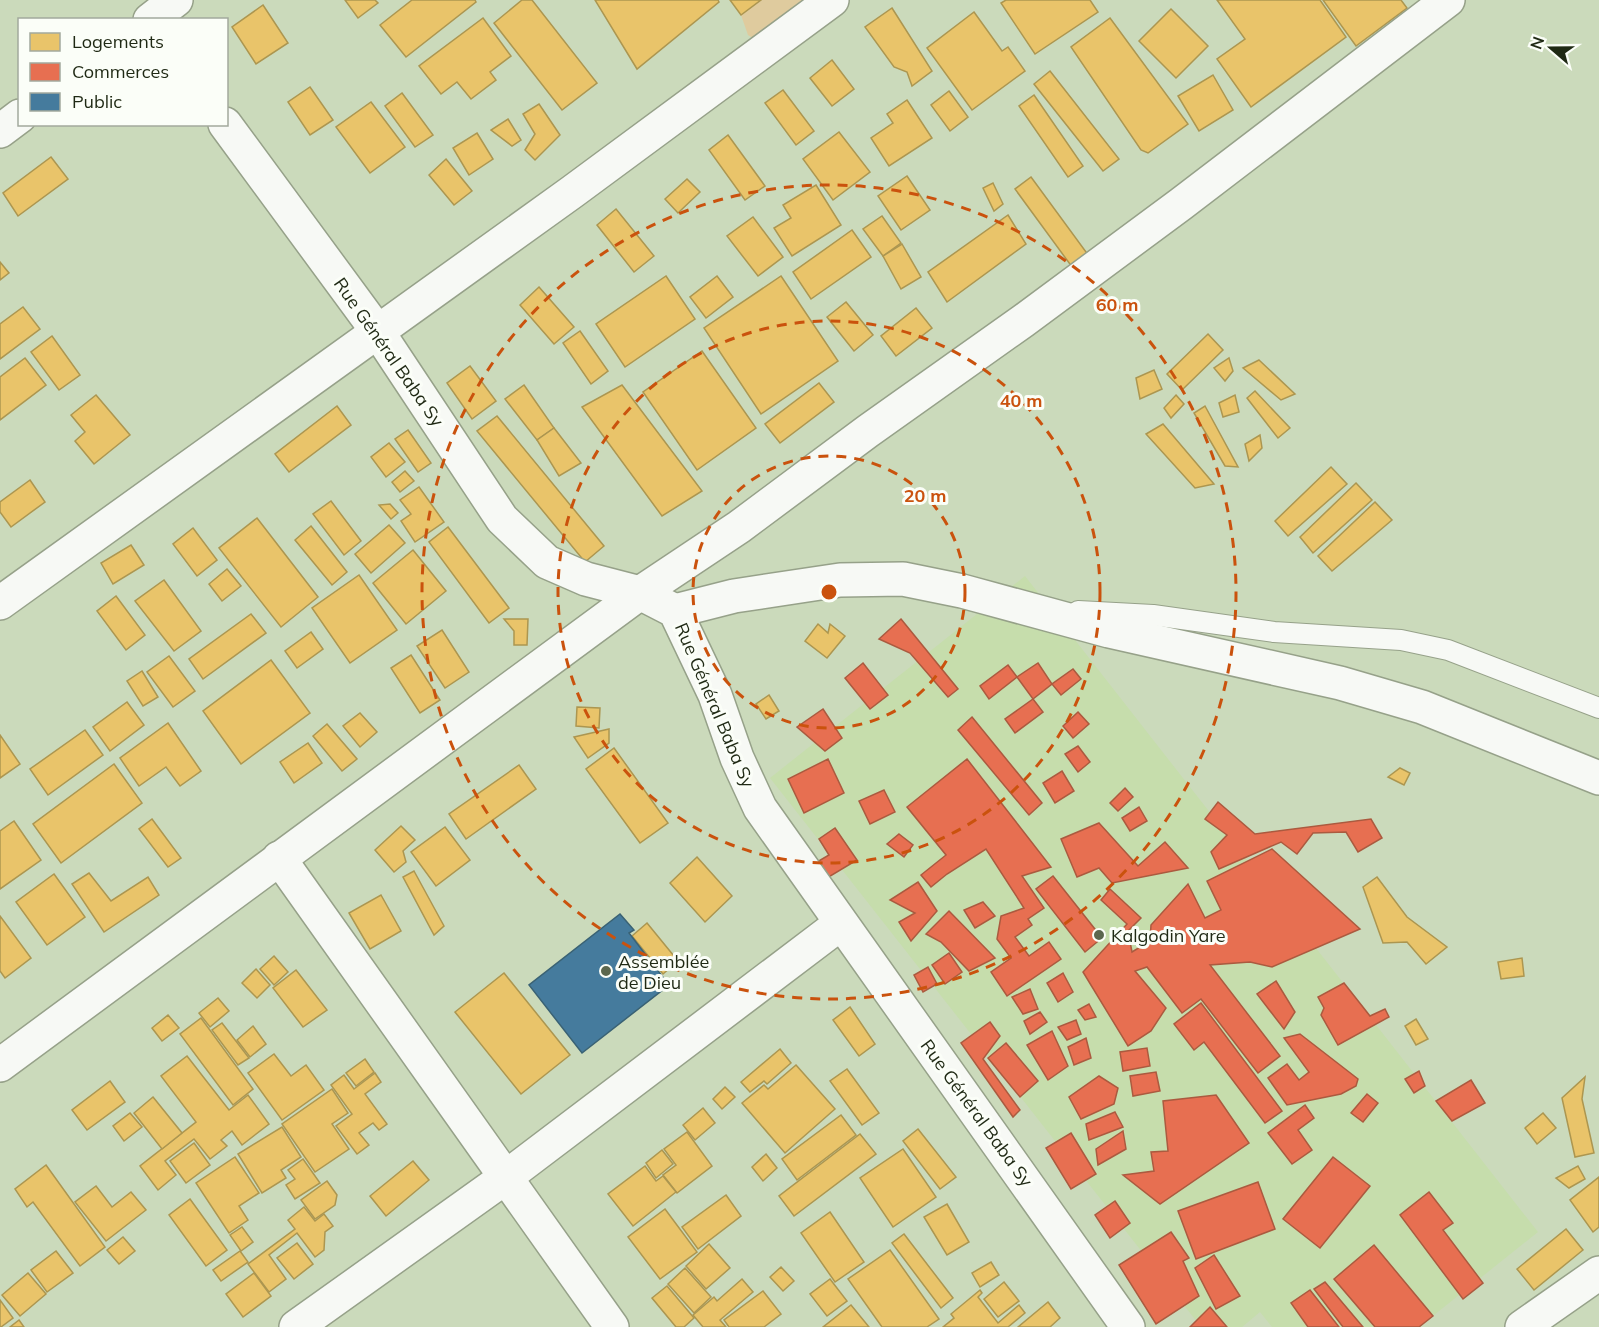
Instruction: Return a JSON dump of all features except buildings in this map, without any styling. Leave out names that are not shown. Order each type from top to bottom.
[{"type":"street","points":[[133,0],[147,18]]},
{"type":"street","points":[[152,18],[176,0]]},
{"type":"street","points":[[0,603],[378,332],[832,0]]},
{"type":"street","points":[[0,1065],[640,592],[739,526],[1032,315],[1448,0]]},
{"type":"street","points":[[0,131],[18,118]]},
{"type":"street","name":"Rue Général Baba Sy","points":[[226,126],[378,332],[502,519],[546,562],[586,579],[640,592],[675,611],[715,695],[737,758],[760,808],[840,924],[1128,1327]]},
{"type":"street","points":[[675,611],[734,596],[840,580],[903,579],[962,591],[1109,631],[1340,683],[1422,707],[1599,778]]},
{"type":"street","points":[[279,858],[612,1327]]},
{"type":"street","points":[[296,1327],[506,1177],[840,924]]},
{"type":"street","points":[[1522,1327],[1599,1273]]},
{"type":"lane","points":[[1018,607],[1153,615],[1274,632],[1401,640],[1448,650],[1599,708]]},
{"type":"shaded area","points":[[756,0],[823,0],[762,44],[748,35],[741,15]]},
{"type":"shaded area","name":"Kalgodin Yare","points":[[1025,576],[1538,1232],[1419,1327],[1272,1327],[1260,1312],[1242,1327],[1201,1327],[770,778]]},
{"type":"place","name":"Kalgodin Yare","points":[[1099,935]]},
{"type":"place","name":"Assemblée de Dieu","points":[[606,971]]}]
